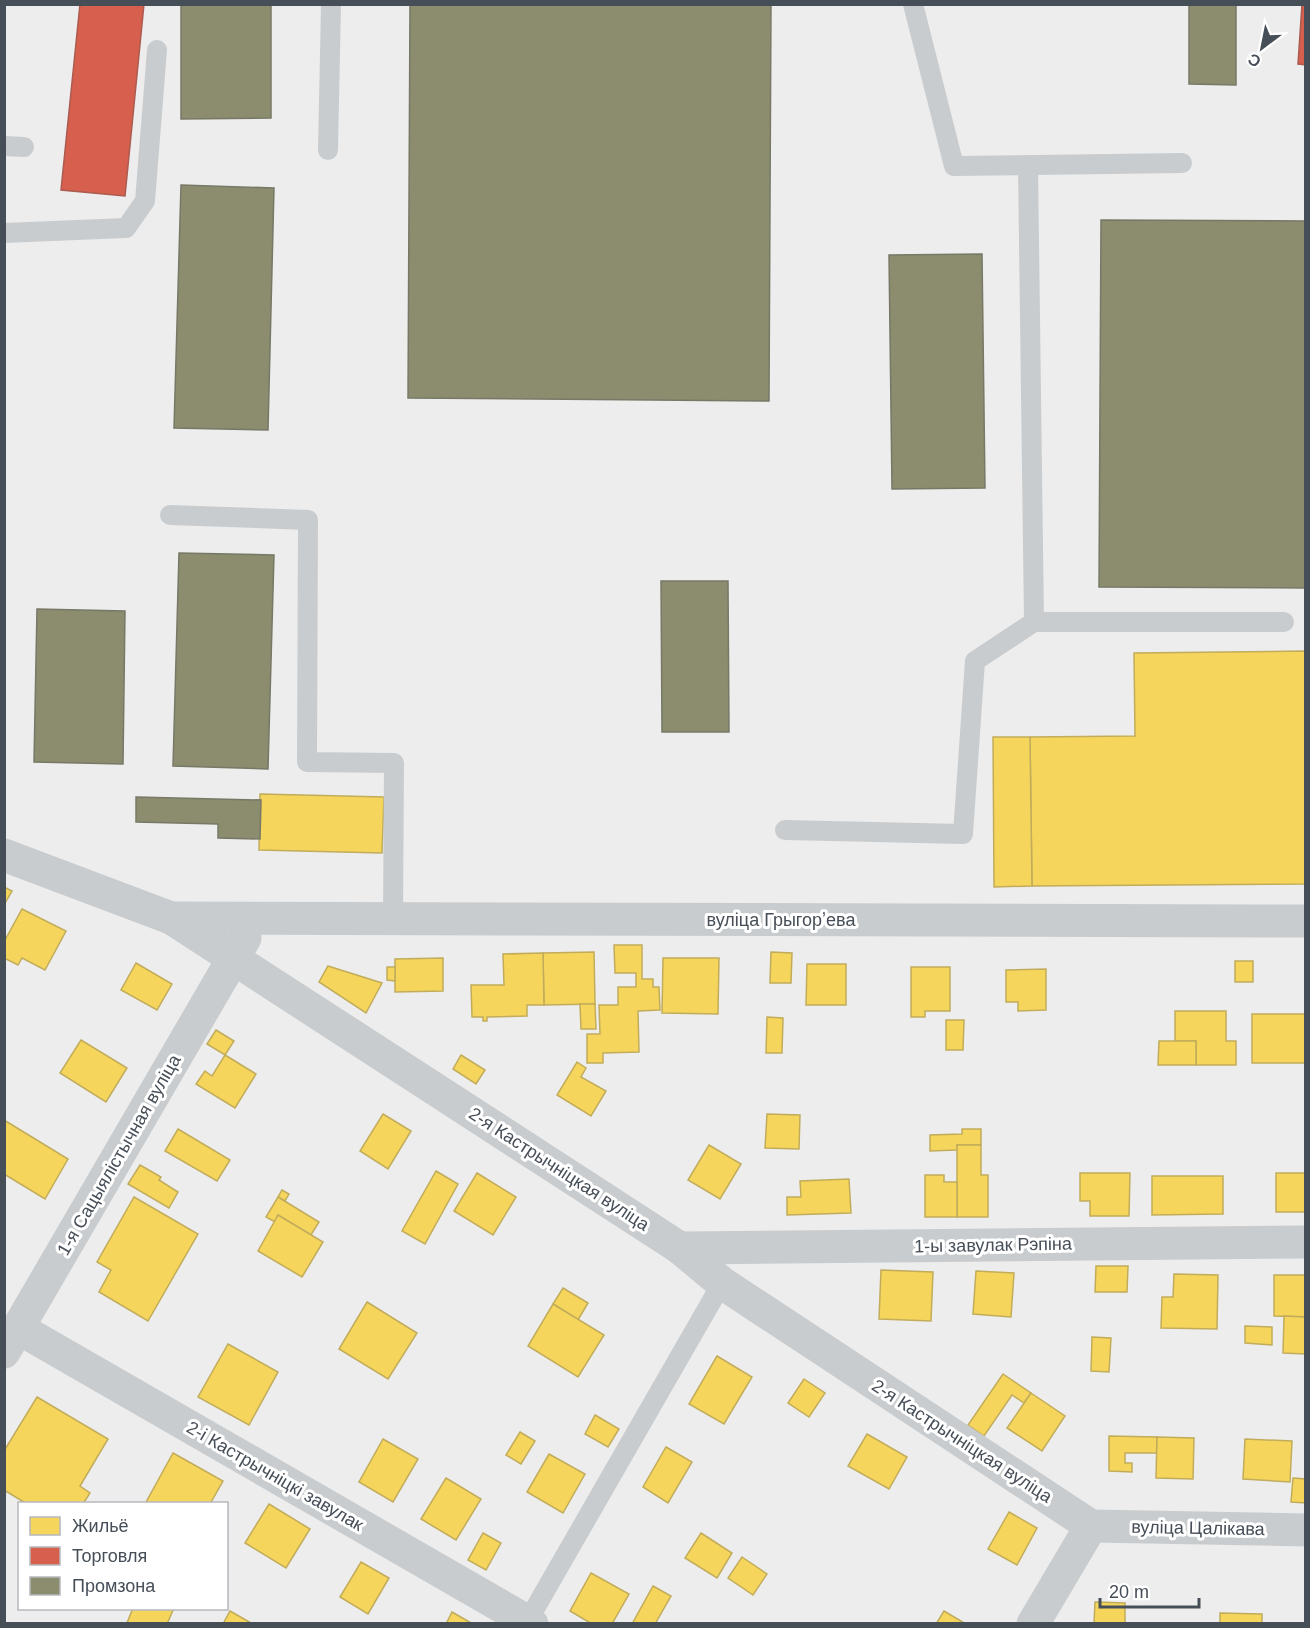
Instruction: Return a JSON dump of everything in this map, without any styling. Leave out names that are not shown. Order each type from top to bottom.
[{"type":"street","name":"2-я Кастрычніцкая вуліца","points":[[4,855],[171,918],[680,1248],[722,1283],[1091,1526]]},
{"type":"street","name":"вуліца Грыгорʼева","points":[[171,918],[1305,921]]},
{"type":"street","points":[[232,958],[257,919]]},
{"type":"street","name":"1-я Сацыялістычная вуліца","points":[[11,1340],[232,958]]},
{"type":"street","name":"1-ы завулак Рэпіна","points":[[680,1248],[1305,1242]]},
{"type":"street","name":"2-і Кастрычніцкі завулак","points":[[11,1340],[528,1623]]},
{"type":"street","points":[[1033,1623],[1091,1526]]},
{"type":"street","name":"вуліца Цалікава","points":[[1091,1526],[1305,1530]]},
{"type":"lane","points":[[327,150],[331,4]]},
{"type":"lane","points":[[913,4],[954,166],[1182,163]]},
{"type":"lane","points":[[4,233],[126,228],[145,201],[157,50]]},
{"type":"lane","points":[[1028,166],[1034,622]]},
{"type":"lane","points":[[170,515],[308,520],[307,762],[394,763],[393,920]]},
{"type":"lane","points":[[785,830],[963,834],[975,661],[1034,622],[1284,622]]},
{"type":"lane","points":[[528,1623],[722,1283]]},
{"type":"building: Жильё","points":[[1306,651],[1306,884],[1032,886],[1030,737],[1135,736],[1134,653]]},
{"type":"building: Жильё","points":[[993,737],[1030,737],[1032,886],[994,887]]},
{"type":"building: Жильё","points":[[260,794],[384,797],[382,853],[259,850]]},
{"type":"building: Жильё","points":[[4,887],[12,891],[4,905]]},
{"type":"building: Жильё","points":[[22,909],[66,931],[45,970],[22,958],[18,965],[4,958],[4,942]]},
{"type":"building: Жильё","points":[[614,945],[642,945],[642,979],[653,979],[653,987],[659,987],[660,1010],[638,1011],[639,1052],[603,1053],[603,1063],[587,1063],[587,1034],[600,1034],[599,1005],[618,1005],[618,987],[636,987],[636,973],[615,973]]},
{"type":"building: Жильё","points":[[594,952],[595,1004],[544,1005],[543,953]]},
{"type":"building: Жильё","points":[[771,952],[792,953],[791,983],[770,983]]},
{"type":"building: Жильё","points":[[543,953],[544,1005],[527,1005],[527,1016],[487,1017],[487,1021],[483,1021],[483,1017],[472,1017],[471,985],[504,985],[503,954]]},
{"type":"building: Жильё","points":[[443,958],[443,991],[395,992],[395,959]]},
{"type":"building: Жильё","points":[[663,958],[719,958],[718,1014],[662,1013]]},
{"type":"building: Жильё","points":[[1235,961],[1253,961],[1253,982],[1235,982]]},
{"type":"building: Жильё","points":[[136,963],[172,984],[157,1010],[121,990]]},
{"type":"building: Жильё","points":[[807,964],[846,964],[846,1005],[806,1005]]},
{"type":"building: Жильё","points":[[328,966],[382,983],[366,1013],[319,982]]},
{"type":"building: Жильё","points":[[387,967],[395,967],[395,981],[387,980]]},
{"type":"building: Жильё","points":[[911,967],[950,967],[950,1011],[925,1011],[925,1017],[911,1017]]},
{"type":"building: Жильё","points":[[1046,969],[1046,1010],[1018,1011],[1018,1002],[1006,1002],[1006,970]]},
{"type":"building: Жильё","points":[[580,1004],[595,1004],[596,1029],[581,1029]]},
{"type":"building: Жильё","points":[[1175,1011],[1226,1011],[1226,1041],[1236,1041],[1236,1065],[1196,1065],[1196,1041],[1175,1041]]},
{"type":"building: Жильё","points":[[1252,1014],[1306,1014],[1306,1063],[1252,1063]]},
{"type":"building: Жильё","points":[[767,1017],[783,1018],[782,1053],[766,1053]]},
{"type":"building: Жильё","points":[[946,1020],[964,1020],[963,1050],[946,1050]]},
{"type":"building: Жильё","points":[[216,1030],[234,1041],[225,1055],[207,1044]]},
{"type":"building: Жильё","points":[[81,1040],[127,1068],[106,1102],[60,1073]]},
{"type":"building: Жильё","points":[[1159,1041],[1196,1041],[1196,1065],[1158,1065]]},
{"type":"building: Жильё","points":[[225,1055],[256,1074],[235,1108],[196,1084],[205,1071],[212,1076]]},
{"type":"building: Жильё","points":[[461,1055],[485,1070],[476,1084],[453,1069]]},
{"type":"building: Жильё","points":[[577,1062],[586,1068],[581,1077],[606,1091],[591,1116],[557,1095]]},
{"type":"building: Жильё","points":[[383,1114],[411,1131],[388,1169],[360,1151]]},
{"type":"building: Жильё","points":[[767,1114],[800,1115],[799,1149],[765,1148]]},
{"type":"building: Жильё","points":[[4,1120],[68,1159],[45,1199],[4,1174]]},
{"type":"building: Жильё","points":[[178,1129],[230,1160],[217,1181],[165,1151]]},
{"type":"building: Жильё","points":[[962,1129],[981,1129],[981,1145],[957,1145],[957,1150],[930,1151],[930,1135],[962,1134]]},
{"type":"building: Жильё","points":[[709,1145],[741,1164],[720,1199],[688,1180]]},
{"type":"building: Жильё","points":[[957,1145],[981,1145],[981,1175],[988,1175],[988,1217],[957,1217]]},
{"type":"building: Жильё","points":[[140,1165],[161,1177],[159,1180],[178,1192],[169,1208],[128,1184]]},
{"type":"building: Жильё","points":[[436,1171],[458,1184],[425,1244],[402,1231]]},
{"type":"building: Жильё","points":[[477,1173],[516,1197],[493,1235],[454,1211]]},
{"type":"building: Жильё","points":[[1080,1173],[1130,1173],[1129,1216],[1090,1216],[1090,1201],[1080,1201]]},
{"type":"building: Жильё","points":[[1276,1173],[1306,1173],[1306,1212],[1276,1212]]},
{"type":"building: Жильё","points":[[925,1175],[944,1175],[944,1182],[957,1182],[957,1217],[925,1217]]},
{"type":"building: Жильё","points":[[1152,1176],[1223,1176],[1223,1214],[1152,1215]]},
{"type":"building: Жильё","points":[[849,1179],[851,1213],[787,1215],[787,1197],[801,1197],[800,1181]]},
{"type":"building: Жильё","points":[[282,1190],[289,1194],[285,1201],[278,1197]]},
{"type":"building: Жильё","points":[[134,1197],[198,1234],[148,1321],[99,1292],[111,1270],[97,1262]]},
{"type":"building: Жильё","points":[[278,1197],[319,1222],[311,1235],[278,1215],[275,1222],[266,1217]]},
{"type":"building: Жильё","points":[[278,1215],[323,1242],[302,1277],[258,1251]]},
{"type":"building: Жильё","points":[[1096,1266],[1128,1266],[1127,1292],[1095,1292]]},
{"type":"building: Жильё","points":[[881,1270],[933,1272],[931,1321],[879,1319]]},
{"type":"building: Жильё","points":[[976,1271],[1014,1273],[1011,1317],[973,1314]]},
{"type":"building: Жильё","points":[[1174,1274],[1218,1275],[1217,1329],[1161,1328],[1162,1297],[1173,1297]]},
{"type":"building: Жильё","points":[[1274,1275],[1306,1275],[1306,1317],[1274,1316]]},
{"type":"building: Жильё","points":[[563,1288],[588,1303],[578,1320],[553,1304]]},
{"type":"building: Жильё","points":[[367,1302],[417,1333],[388,1379],[339,1349]]},
{"type":"building: Жильё","points":[[553,1304],[604,1335],[578,1377],[528,1346]]},
{"type":"building: Жильё","points":[[1284,1316],[1306,1317],[1306,1354],[1283,1353]]},
{"type":"building: Жильё","points":[[1245,1326],[1272,1327],[1272,1345],[1245,1343]]},
{"type":"building: Жильё","points":[[1092,1337],[1111,1338],[1109,1372],[1091,1371]]},
{"type":"building: Жильё","points":[[228,1344],[278,1372],[249,1425],[198,1397]]},
{"type":"building: Жильё","points":[[717,1356],[752,1377],[724,1424],[689,1404]]},
{"type":"building: Жильё","points":[[1003,1374],[1031,1393],[1024,1403],[1012,1395],[984,1436],[968,1425]]},
{"type":"building: Жильё","points":[[804,1379],[825,1393],[809,1417],[788,1403]]},
{"type":"building: Жильё","points":[[1031,1393],[1065,1416],[1042,1451],[1007,1428]]},
{"type":"building: Жильё","points":[[37,1397],[108,1439],[80,1486],[90,1493],[84,1502],[24,1502],[4,1490],[4,1451]]},
{"type":"building: Жильё","points":[[595,1415],[619,1429],[608,1447],[585,1434]]},
{"type":"building: Жильё","points":[[520,1432],[535,1441],[521,1464],[506,1455]]},
{"type":"building: Жильё","points":[[867,1434],[907,1457],[889,1489],[848,1466]]},
{"type":"building: Жильё","points":[[1109,1436],[1157,1437],[1157,1453],[1125,1453],[1125,1463],[1132,1463],[1132,1472],[1109,1471]]},
{"type":"building: Жильё","points":[[1157,1437],[1194,1438],[1193,1479],[1156,1478]]},
{"type":"building: Жильё","points":[[383,1439],[418,1459],[393,1502],[359,1482]]},
{"type":"building: Жильё","points":[[1245,1439],[1292,1441],[1290,1482],[1243,1479]]},
{"type":"building: Жильё","points":[[666,1447],[692,1462],[668,1503],[643,1487]]},
{"type":"building: Жильё","points":[[173,1453],[223,1481],[211,1502],[146,1502]]},
{"type":"building: Жильё","points":[[549,1454],[585,1474],[563,1513],[527,1492]]},
{"type":"building: Жильё","points":[[446,1478],[481,1499],[456,1540],[421,1519]]},
{"type":"building: Жильё","points":[[1293,1478],[1306,1479],[1306,1503],[1291,1502]]},
{"type":"building: Жильё","points":[[269,1504],[310,1529],[286,1568],[245,1543]]},
{"type":"building: Жильё","points":[[1009,1512],[1037,1528],[1017,1565],[988,1549]]},
{"type":"building: Жильё","points":[[483,1533],[501,1543],[486,1570],[468,1560]]},
{"type":"building: Жильё","points":[[701,1533],[732,1553],[717,1578],[685,1558]]},
{"type":"building: Жильё","points":[[742,1557],[767,1574],[753,1595],[728,1578]]},
{"type":"building: Жильё","points":[[361,1562],[389,1578],[368,1614],[340,1597]]},
{"type":"building: Жильё","points":[[591,1573],[629,1594],[612,1624],[592,1624],[570,1611]]},
{"type":"building: Жильё","points":[[653,1586],[671,1596],[655,1624],[632,1624]]},
{"type":"building: Жильё","points":[[1095,1602],[1125,1603],[1125,1624],[1094,1624]]},
{"type":"building: Жильё","points":[[132,1610],[173,1610],[167,1624],[127,1623]]},
{"type":"building: Жильё","points":[[230,1611],[253,1624],[223,1624]]},
{"type":"building: Жильё","points":[[944,1611],[966,1624],[936,1624]]},
{"type":"building: Жильё","points":[[452,1612],[473,1624],[446,1624]]},
{"type":"building: Жильё","points":[[1220,1613],[1262,1614],[1262,1624],[1220,1624]]},
{"type":"building: Торговля","points":[[80,4],[144,4],[125,196],[61,190]]},
{"type":"building: Торговля","points":[[1302,4],[1306,4],[1306,65],[1298,64]]},
{"type":"building: Промзона","points":[[181,4],[271,4],[271,118],[181,119]]},
{"type":"building: Промзона","points":[[410,4],[771,4],[769,401],[408,398]]},
{"type":"building: Промзона","points":[[1189,4],[1259,4],[1236,5],[1236,85],[1189,84]]},
{"type":"building: Промзона","points":[[181,185],[274,188],[268,430],[174,428]]},
{"type":"building: Промзона","points":[[1101,220],[1306,221],[1306,588],[1099,587]]},
{"type":"building: Промзона","points":[[982,254],[985,488],[892,489],[889,255]]},
{"type":"building: Промзона","points":[[179,553],[274,555],[268,769],[173,766]]},
{"type":"building: Промзона","points":[[661,581],[728,581],[729,732],[662,732]]},
{"type":"building: Промзона","points":[[37,609],[125,611],[123,764],[34,762]]},
{"type":"building: Промзона","points":[[136,797],[261,800],[260,839],[218,838],[218,824],[136,822]]}]
